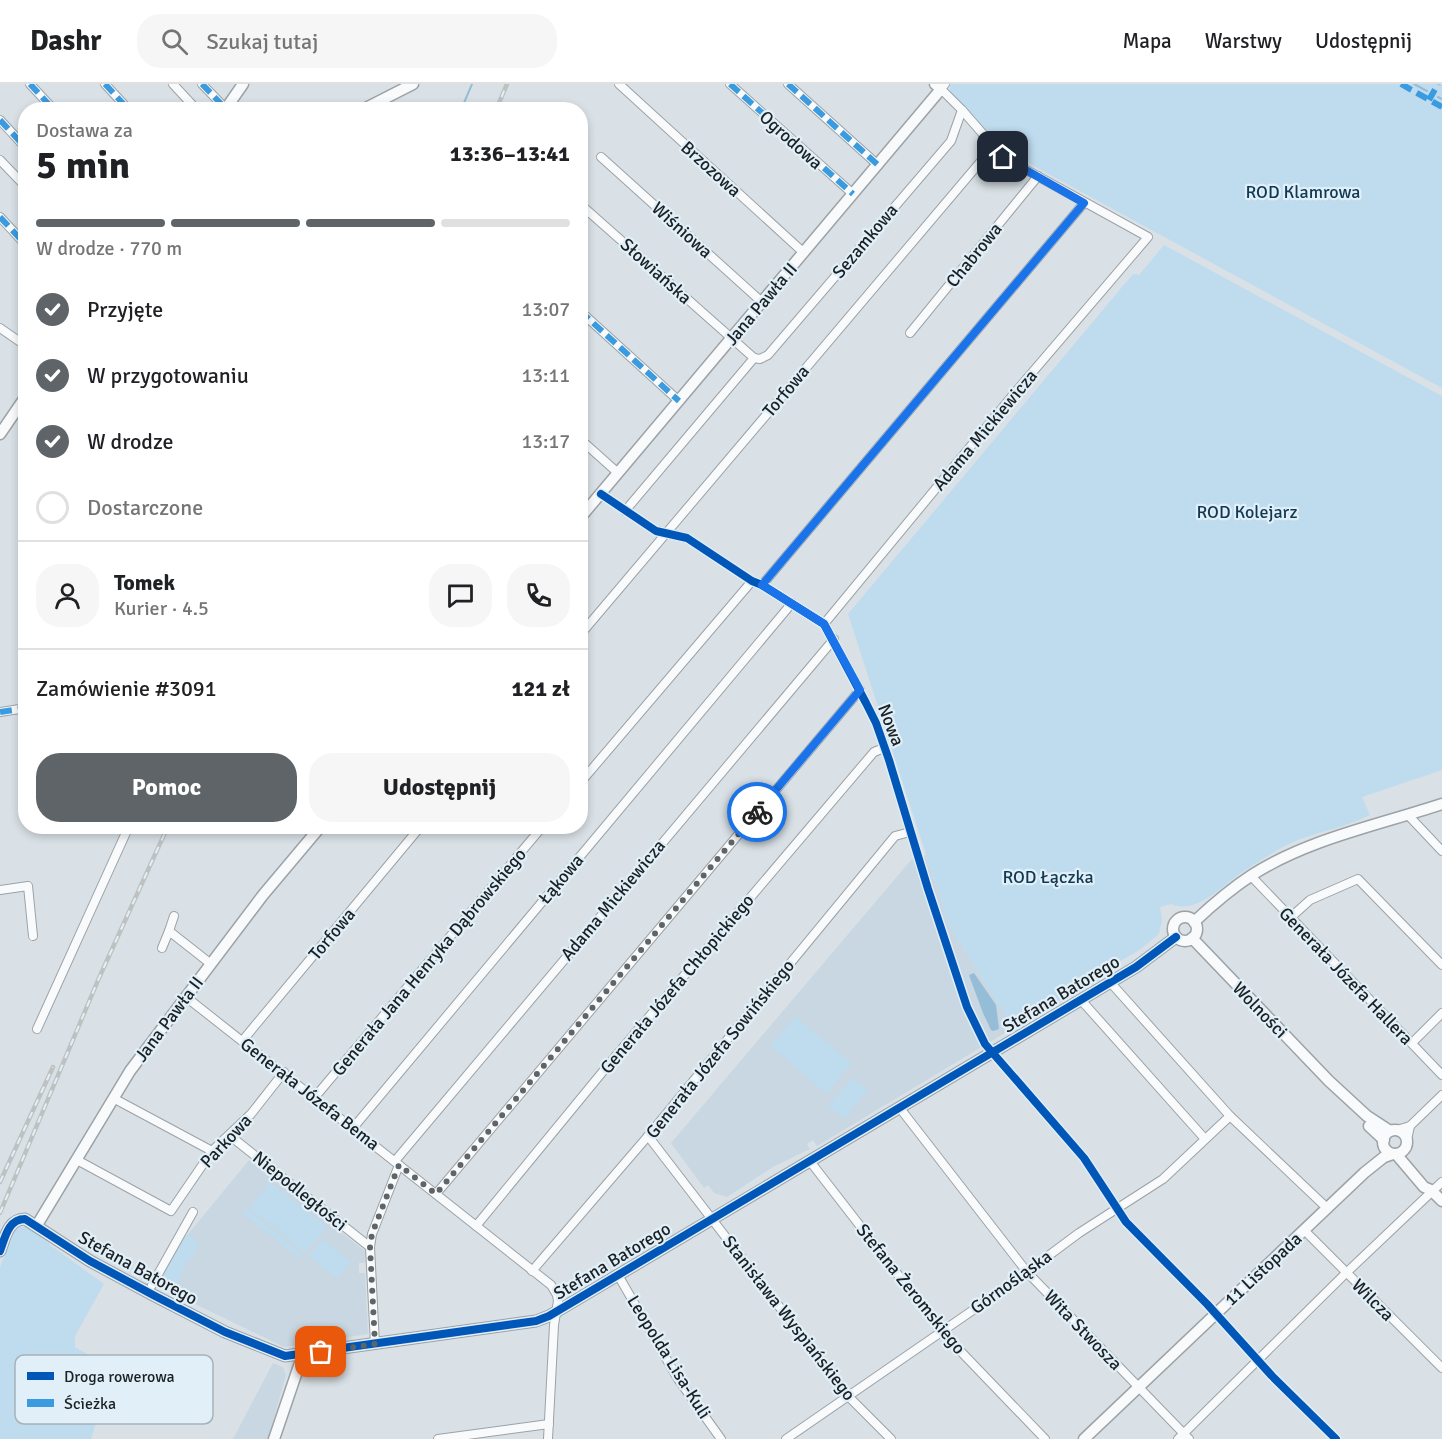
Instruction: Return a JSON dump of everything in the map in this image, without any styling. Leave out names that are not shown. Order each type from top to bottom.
[{"type":"street","points":[[30,84],[47,102]]},
{"type":"street","points":[[105,84],[122,102]]},
{"type":"street","points":[[173,84],[190,102]]},
{"type":"street","points":[[202,84],[219,102]]},
{"type":"street","points":[[231,102],[243,84]]},
{"type":"street","points":[[377,102],[412,84]]},
{"type":"street","name":"Brzozowa","points":[[619,84],[804,253]]},
{"type":"street","name":"Ogrodowa","points":[[730,84],[854,194]]},
{"type":"street","points":[[788,84],[878,165]]},
{"type":"street","points":[[762,585],[1084,203],[1003,157],[940,86]]},
{"type":"street","name":"Jana Pawła II","points":[[588,509],[854,194],[940,86]]},
{"type":"street","name":"Sezamkowa","points":[[625,511],[754,358],[760,359],[768,355],[951,141],[962,110]]},
{"type":"street","points":[[0,120],[18,139]]},
{"type":"street","name":"Torfowa","points":[[588,626],[993,147]]},
{"type":"street","name":"Wiśniowa","points":[[601,157],[763,303]]},
{"type":"street","points":[[0,160],[18,179]]},
{"type":"street","name":"Chabrowa","points":[[910,333],[1038,177]]},
{"type":"street","name":"Adama Mickiewicza","points":[[824,624],[1013,395],[1148,237],[1084,203]]},
{"type":"street","name":"Słowiańska","points":[[588,211],[732,339]]},
{"type":"street","points":[[0,217],[18,236]]},
{"type":"street","points":[[588,318],[679,401]]},
{"type":"street","points":[[0,328],[18,340]]},
{"type":"street","points":[[732,339],[754,358]]},
{"type":"street","points":[[0,434],[18,408]]},
{"type":"street","points":[[588,446],[618,473]]},
{"type":"street","name":"Nowa","points":[[601,494],[656,531],[687,538],[752,581],[824,624],[834,639],[876,723],[970,1013],[985,1044],[1084,1158],[1126,1222],[1336,1439]]},
{"type":"street","points":[[588,774],[752,581]]},
{"type":"street","name":"Łąkowa","points":[[353,1128],[792,603]]},
{"type":"street","name":"Adama Mickiewicza","points":[[375,1344],[370,1247],[372,1234],[397,1163],[834,639]]},
{"type":"street","points":[[436,1194],[860,690]]},
{"type":"street","points":[[0,712],[18,709]]},
{"type":"street","name":"Generała Józefa Chłopickiego","points":[[476,1226],[609,1064],[860,768],[874,752],[884,748]]},
{"type":"street","points":[[1194,922],[1251,876],[1287,856],[1442,804]]},
{"type":"street","points":[[1408,815],[1442,851]]},
{"type":"street","name":"Generała Józefa Sowińskiego","points":[[532,1271],[648,1136],[895,836],[910,832]]},
{"type":"street","points":[[37,1029],[125,834]]},
{"type":"street","name":"Jana Pawła II","points":[[37,1225],[130,1071],[263,895],[314,834]]},
{"type":"street","name":"Torfowa","points":[[243,1040],[414,834]]},
{"type":"street","name":"Generała Jana Henryka Dąbrowskiego","points":[[315,1097],[536,834]]},
{"type":"street","name":"Generała Józefa Hallera","points":[[1251,876],[1442,1075]]},
{"type":"street","points":[[1290,918],[1310,900],[1358,879],[1442,965]]},
{"type":"street","points":[[0,890],[28,886],[33,936]]},
{"type":"street","points":[[162,948],[174,916]]},
{"type":"street","points":[[1187,917],[1194,922],[1197,930],[1192,938],[1184,941],[1176,937],[1173,926],[1179,919],[1187,917]]},
{"type":"street","points":[[169,931],[211,964]]},
{"type":"street","name":"Stefana Batorego","points":[[0,1251],[11,1225],[20,1219],[25,1219],[100,1267],[225,1332],[282,1356],[542,1319],[1081,1000],[1147,960],[1176,937]]},
{"type":"street","name":"Wolności","points":[[1192,938],[1329,1081],[1337,1094],[1356,1115],[1389,1137]]},
{"type":"street","points":[[1110,982],[1230,1116],[1327,1208]]},
{"type":"street","name":"Generała Józefa Bema","points":[[186,997],[284,1072],[551,1285],[558,1301],[548,1439]]},
{"type":"street","points":[[1081,1000],[1205,1139]]},
{"type":"street","points":[[1412,1043],[1442,1013]]},
{"type":"street","name":"Parkowa","points":[[77,1160],[171,1211],[212,1151],[251,1114],[284,1072]]},
{"type":"street","points":[[1389,1137],[1410,1126],[1442,1095]]},
{"type":"street","points":[[113,1098],[212,1151]]},
{"type":"street","name":"Wita Stwosza","points":[[899,1107],[1027,1272],[1139,1386],[1184,1437]]},
{"type":"street","name":"Górnośląska","points":[[786,1439],[1027,1272],[1079,1233],[1163,1179],[1230,1116]]},
{"type":"street","points":[[1407,1144],[1410,1126]]},
{"type":"street","points":[[1389,1137],[1405,1134],[1413,1162],[1430,1183],[1432,1191]]},
{"type":"street","name":"Niepodległości","points":[[229,1135],[370,1247]]},
{"type":"street","name":"Stanisława Wyspiańskiego","points":[[648,1136],[849,1396],[891,1439]]},
{"type":"street","points":[[1389,1137],[1387,1151],[1395,1154],[1424,1187],[1432,1191],[1442,1202]]},
{"type":"street","name":"11 Listopada","points":[[1364,1173],[1389,1137]]},
{"type":"street","name":"11 Listopada","points":[[1084,1439],[1364,1173],[1384,1157],[1402,1152],[1407,1144]]},
{"type":"street","name":"Stefana Żeromskiego","points":[[809,1160],[941,1331],[1045,1439]]},
{"type":"street","points":[[1184,1437],[1346,1273],[1442,1182]]},
{"type":"street","points":[[152,1284],[193,1212]]},
{"type":"street","name":"Wilcza","points":[[1304,1230],[1442,1368]]},
{"type":"street","name":"Leopolda Lisa-Kuli","points":[[618,1275],[678,1379],[721,1439]]},
{"type":"street","points":[[274,1439],[303,1354]]},
{"type":"street","points":[[438,1439],[549,1424]]},
{"type":"shaded area","points":[[926,855],[949,925],[1013,1028],[817,1146],[813,1140],[807,1144],[810,1149],[773,1167],[727,1197],[714,1193],[708,1185],[704,1188],[671,1143],[911,860]]},
{"type":"shaded area","points":[[974,973],[996,1005],[999,1029],[991,1030],[983,1013],[969,975]]},
{"type":"shaded area","points":[[249,1160],[365,1251],[365,1263],[359,1263],[359,1273],[365,1273],[368,1334],[284,1347],[156,1285],[175,1250]]},
{"type":"shaded area","points":[[273,1363],[283,1367],[286,1375],[268,1439],[233,1439]]},
{"type":"green space","name":"ROD Klamrowa","points":[[950,84],[1442,84],[1442,388],[1008,152],[1005,146],[1012,137],[988,133],[950,92]]},
{"type":"green space","name":"ROD Kolejarz","points":[[1164,245],[1442,396],[1442,770],[1362,797],[1370,815],[1285,846],[1247,869],[1201,902],[1160,907],[1162,920],[1159,934],[1141,949],[1117,963],[1118,966],[1013,1028],[949,925],[848,614],[1133,274],[1139,275]]},
{"type":"green space","points":[[795,1016],[852,1063],[827,1094],[770,1046]]},
{"type":"green space","points":[[852,1078],[868,1090],[844,1119],[828,1106]]},
{"type":"green space","points":[[270,1182],[327,1227],[305,1253],[249,1208]]},
{"type":"green space","points":[[246,1208],[302,1254],[299,1259],[242,1213]]},
{"type":"green space","points":[[20,1227],[37,1233],[104,1284],[75,1336],[75,1347],[88,1355],[15,1355],[15,1424],[96,1424],[91,1439],[0,1439],[0,1267],[15,1231]]},
{"type":"green space","points":[[188,1234],[199,1242],[191,1260],[188,1259],[173,1293],[156,1285],[175,1250]]},
{"type":"green space","points":[[322,1239],[351,1262],[337,1279],[309,1256]]},
{"type":"waterway","points":[[464,102],[472,84]]},
{"type":"waterway","points":[[1414,84],[1427,91]]},
{"type":"waterway","points":[[1438,97],[1442,99]]},
{"type":"railway","points":[[499,102],[507,84]]},
{"type":"railway","points":[[0,1213],[99,978],[164,834]]},
{"type":"railway","points":[[0,1182],[53,1067]]},
{"type":"marked path","points":[[30,84],[47,102]]},
{"type":"marked path","points":[[105,84],[122,102]]},
{"type":"marked path","points":[[202,84],[219,102]]},
{"type":"marked path","points":[[730,84],[853,194]]},
{"type":"marked path","points":[[788,84],[878,165]]},
{"type":"marked path","points":[[1401,84],[1442,107]]},
{"type":"marked path","points":[[1429,100],[1438,84]]},
{"type":"marked path","points":[[0,120],[18,139]]},
{"type":"marked path","points":[[0,217],[18,236]]},
{"type":"marked path","points":[[588,318],[679,401]]},
{"type":"marked path","points":[[0,712],[18,709]]},
{"type":"cycle path","points":[[601,494],[656,531],[687,538],[752,581],[824,624],[876,723],[967,1007],[985,1044],[1084,1158],[1126,1222],[1207,1304],[1272,1376],[1336,1439]]},
{"type":"cycle path","points":[[0,1251],[11,1226],[25,1219],[90,1261],[155,1296],[225,1332],[285,1356],[536,1321],[549,1316],[1136,967],[1176,937]]},
{"type":"way so far","points":[[321,1352],[375,1344],[370,1247],[372,1234],[399,1165],[436,1194],[757,812]]},
{"type":"route","points":[[757,812],[860,690],[824,624],[762,585],[1084,203],[1003,157]]},
{"type":"park label","name":"ROD Łączka","points":[[1048,877]]}]
